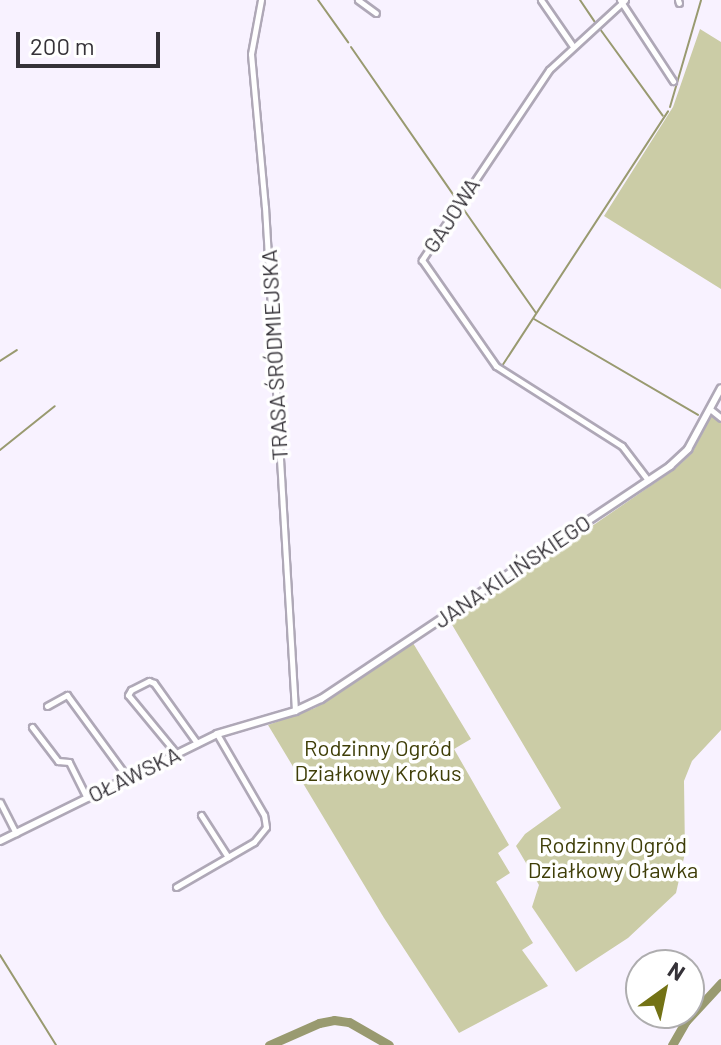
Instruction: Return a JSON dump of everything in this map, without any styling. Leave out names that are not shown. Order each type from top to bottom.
[{"type":"street","name":"TRASA ŚRÓDMIEJSKA","points":[[261,0],[251,54],[265,207],[295,711]]},
{"type":"street","points":[[358,0],[376,13]]},
{"type":"street","points":[[541,0],[572,45]]},
{"type":"street","points":[[622,1],[673,81]]},
{"type":"street","name":"GAJOWA","points":[[622,1],[572,45],[542,79],[423,262],[491,361],[622,446],[648,480]]},
{"type":"street","name":"JANA KILIŃSKIEGO","points":[[272,718],[321,699],[648,480],[685,452],[721,388]]},
{"type":"street","points":[[710,409],[721,418]]},
{"type":"street","points":[[176,753],[128,695],[131,690],[149,681],[154,683],[197,743]]},
{"type":"street","points":[[47,706],[67,695],[127,777]]},
{"type":"street","name":"OŁAWSKA","points":[[0,841],[197,743],[272,718]]},
{"type":"street","points":[[32,727],[58,761],[69,762],[87,798]]},
{"type":"street","points":[[176,887],[263,835],[267,823],[217,734]]},
{"type":"street","points":[[0,802],[16,833]]},
{"type":"street","points":[[201,815],[228,857]]},
{"type":"green space","points":[[700,29],[721,42],[721,289],[604,216],[673,107]]},
{"type":"green space","name":"Rodzinny Ogród Działkowy Oławka","points":[[712,415],[721,423],[721,730],[692,761],[684,781],[685,853],[676,893],[628,938],[576,972],[532,907],[539,885],[516,846],[525,834],[561,808],[451,623],[675,469],[692,453]]},
{"type":"green space","name":"Rodzinny Ogród Działkowy Krokus","points":[[413,643],[471,739],[454,749],[509,845],[498,853],[510,873],[496,882],[533,943],[522,950],[548,986],[459,1033],[384,918],[268,725],[315,708]]},
{"type":"waterway","points":[[318,0],[348,42]]},
{"type":"waterway","points":[[580,0],[595,22]]},
{"type":"waterway","points":[[670,107],[701,0]]},
{"type":"waterway","points":[[600,29],[663,116]]},
{"type":"waterway","points":[[351,47],[457,200]]},
{"type":"waterway","points":[[502,366],[668,111]]},
{"type":"waterway","points":[[462,207],[536,313]]},
{"type":"waterway","points":[[534,319],[698,415]]},
{"type":"waterway","points":[[0,361],[17,350]]},
{"type":"waterway","points":[[0,450],[55,406]]},
{"type":"waterway","points":[[0,955],[56,1045]]},
{"type":"waterway","points":[[672,1045],[686,1021],[721,983]]},
{"type":"waterway","points":[[269,1045],[319,1023],[334,1020],[349,1022],[389,1045]]}]
